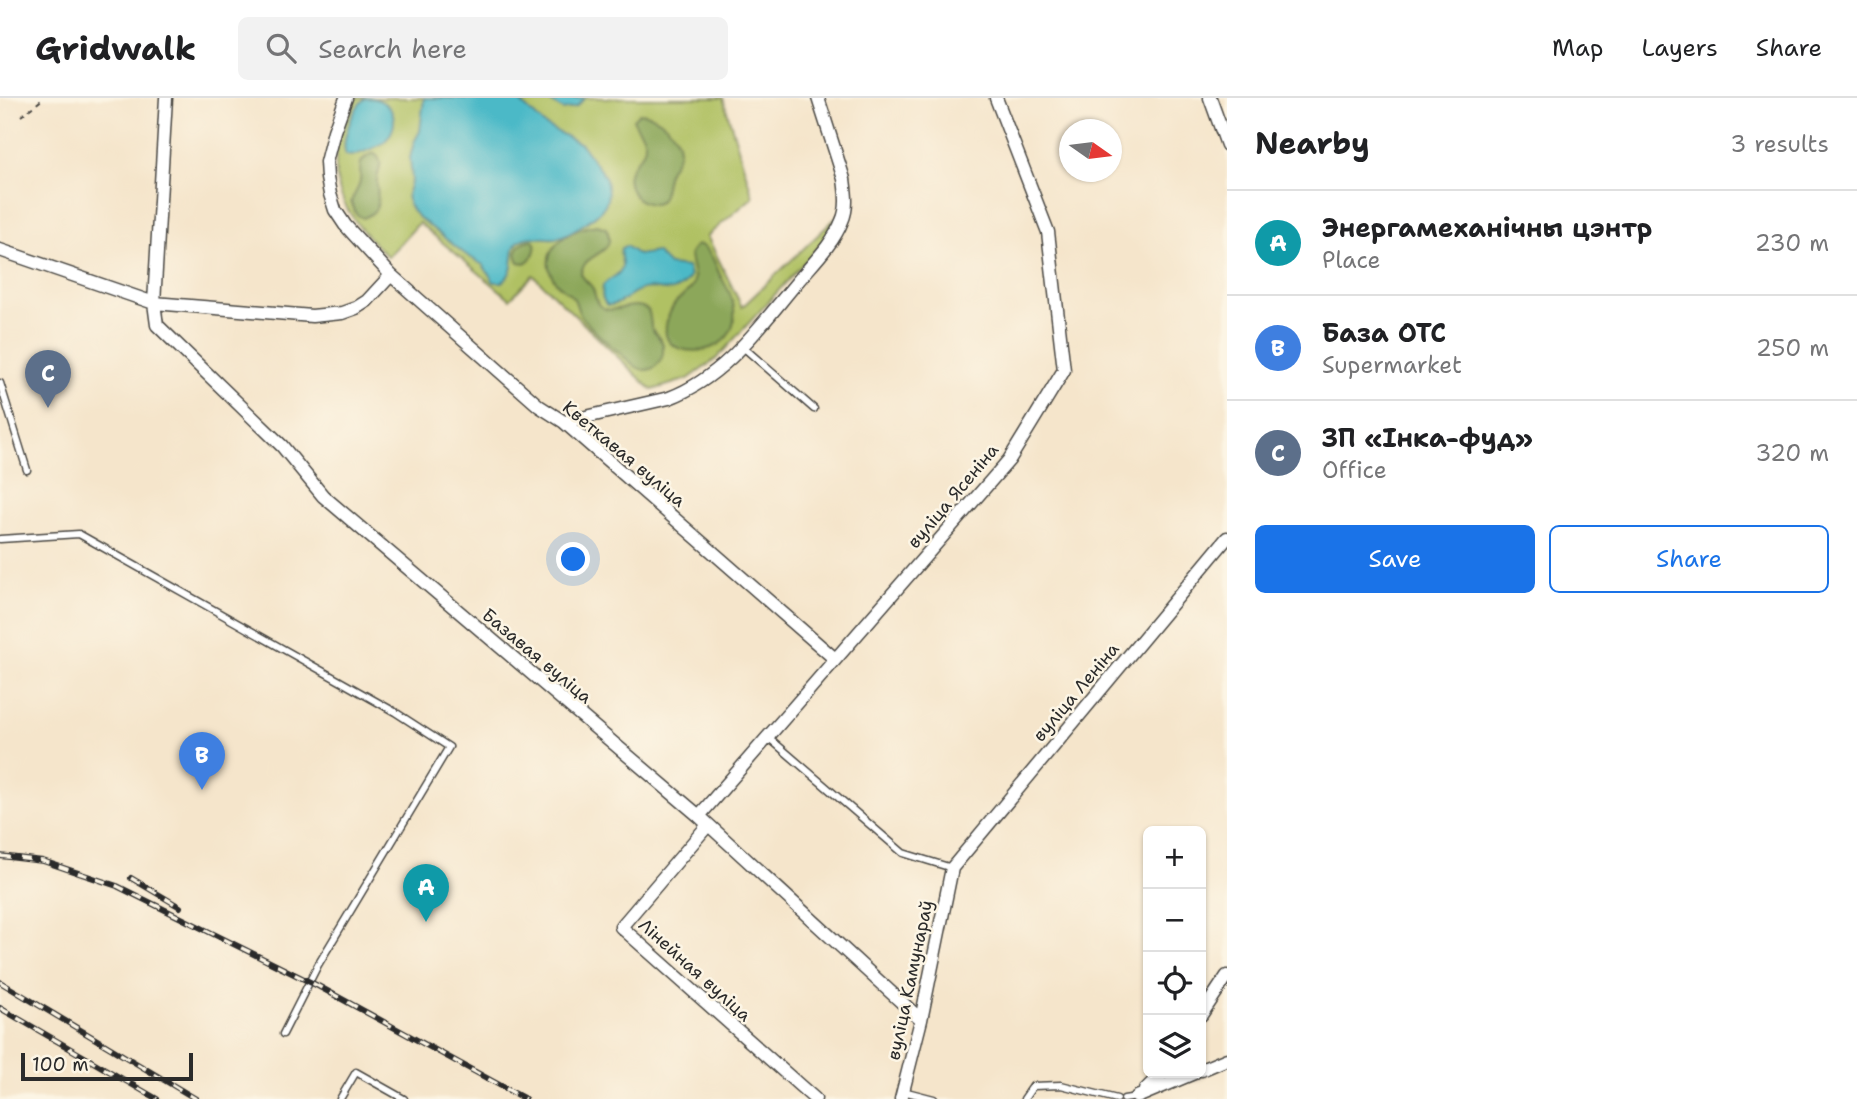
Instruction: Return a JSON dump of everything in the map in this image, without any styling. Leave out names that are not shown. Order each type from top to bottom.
[{"type":"street","points":[[154,303],[166,98]]},
{"type":"street","name":"Кветкавая вуліца","points":[[346,98],[326,162],[330,194],[335,210],[345,225],[390,275],[539,406],[564,422],[835,659]]},
{"type":"street","points":[[564,422],[653,403],[685,392],[718,371],[743,347],[827,246],[843,220],[846,207],[844,179],[818,98]]},
{"type":"street","name":"вуліца Ясеніна","points":[[703,821],[768,737],[1009,460],[1065,370],[1048,232],[996,98]]},
{"type":"street","points":[[1210,98],[1227,145]]},
{"type":"street","points":[[0,250],[154,303],[327,316],[342,313],[367,301],[390,275]]},
{"type":"street","name":"Базавая вуліца","points":[[154,303],[157,325],[282,446],[323,496],[703,821],[920,1020]]},
{"type":"street","name":"вуліца Леніна","points":[[952,868],[1227,538]]},
{"type":"street","name":"Лінейная вуліца","points":[[703,821],[621,927],[814,1099]]},
{"type":"street","name":"вуліца Камунараў","points":[[902,1095],[952,868]]},
{"type":"street","points":[[1206,1008],[1227,976]]},
{"type":"street","points":[[1206,1068],[1227,1059]]},
{"type":"street","points":[[1132,1098],[1156,1078]]},
{"type":"street","points":[[1132,1098],[1182,1078]]},
{"type":"lane","points":[[743,347],[814,409]]},
{"type":"lane","points":[[0,383],[27,470]]},
{"type":"lane","points":[[0,539],[79,534],[395,712],[449,747],[318,965],[283,1034]]},
{"type":"lane","points":[[768,737],[903,853],[952,868]]},
{"type":"lane","points":[[340,1099],[356,1072],[404,1099]]},
{"type":"lane","points":[[1024,1099],[1033,1086],[1061,1085],[1117,1099]]},
{"type":"lane","points":[[902,1095],[934,1099]]},
{"type":"path","points":[[21,116],[44,98]]},
{"type":"green space","points":[[356,98],[723,98],[753,197],[707,236],[742,307],[840,214],[821,244],[716,359],[688,379],[652,390],[533,275],[510,299],[419,223],[388,257],[374,244],[344,202],[336,171],[341,133]]},
{"type":"green space","points":[[639,113],[653,116],[666,125],[676,137],[679,151],[667,176],[661,199],[652,204],[635,196],[628,179],[631,167],[642,153],[645,143],[633,119]]},
{"type":"green space","points":[[371,154],[378,157],[380,163],[377,180],[378,202],[374,211],[363,218],[356,214],[351,202],[359,185],[362,161]]},
{"type":"green space","points":[[597,225],[606,228],[608,244],[588,261],[581,274],[592,287],[598,304],[603,308],[608,310],[635,306],[648,310],[652,329],[663,346],[662,358],[651,369],[635,366],[598,335],[580,314],[574,299],[555,281],[550,270],[549,260],[558,242],[576,231]]},
{"type":"green space","points":[[532,240],[535,243],[533,254],[525,263],[519,262],[516,254],[518,247]]},
{"type":"green space","points":[[700,245],[712,258],[731,296],[733,325],[727,337],[716,345],[691,351],[671,343],[666,331],[673,307],[693,285],[690,254],[695,246]]},
{"type":"water","points":[[366,98],[383,102],[389,107],[393,113],[393,128],[380,145],[352,156],[346,155],[345,142],[349,124]]},
{"type":"water","points":[[424,98],[516,98],[546,126],[581,144],[605,177],[608,194],[604,207],[588,221],[563,236],[522,239],[515,246],[507,277],[502,282],[494,282],[483,265],[417,216],[409,206],[407,195],[412,180],[410,158],[420,131]]},
{"type":"water","points":[[548,98],[585,98],[576,107],[563,110]]},
{"type":"water","points":[[626,246],[638,255],[656,252],[669,265],[687,267],[689,278],[681,287],[675,289],[643,289],[617,303],[607,305],[602,293],[603,285],[621,270],[621,248]]},
{"type":"railway","points":[[0,856],[43,861],[117,886],[318,986],[525,1099]]},
{"type":"railway","points":[[131,878],[180,907]]},
{"type":"railway","points":[[0,982],[196,1099]]},
{"type":"railway","points":[[0,1008],[157,1099]]},
{"type":"place","name":"ЗП «Інка-фуд»","points":[[48,408]]},
{"type":"place","name":"База ОТС","points":[[202,790]]},
{"type":"place","name":"Энергамеханічны цэнтр","points":[[426,922]]}]
